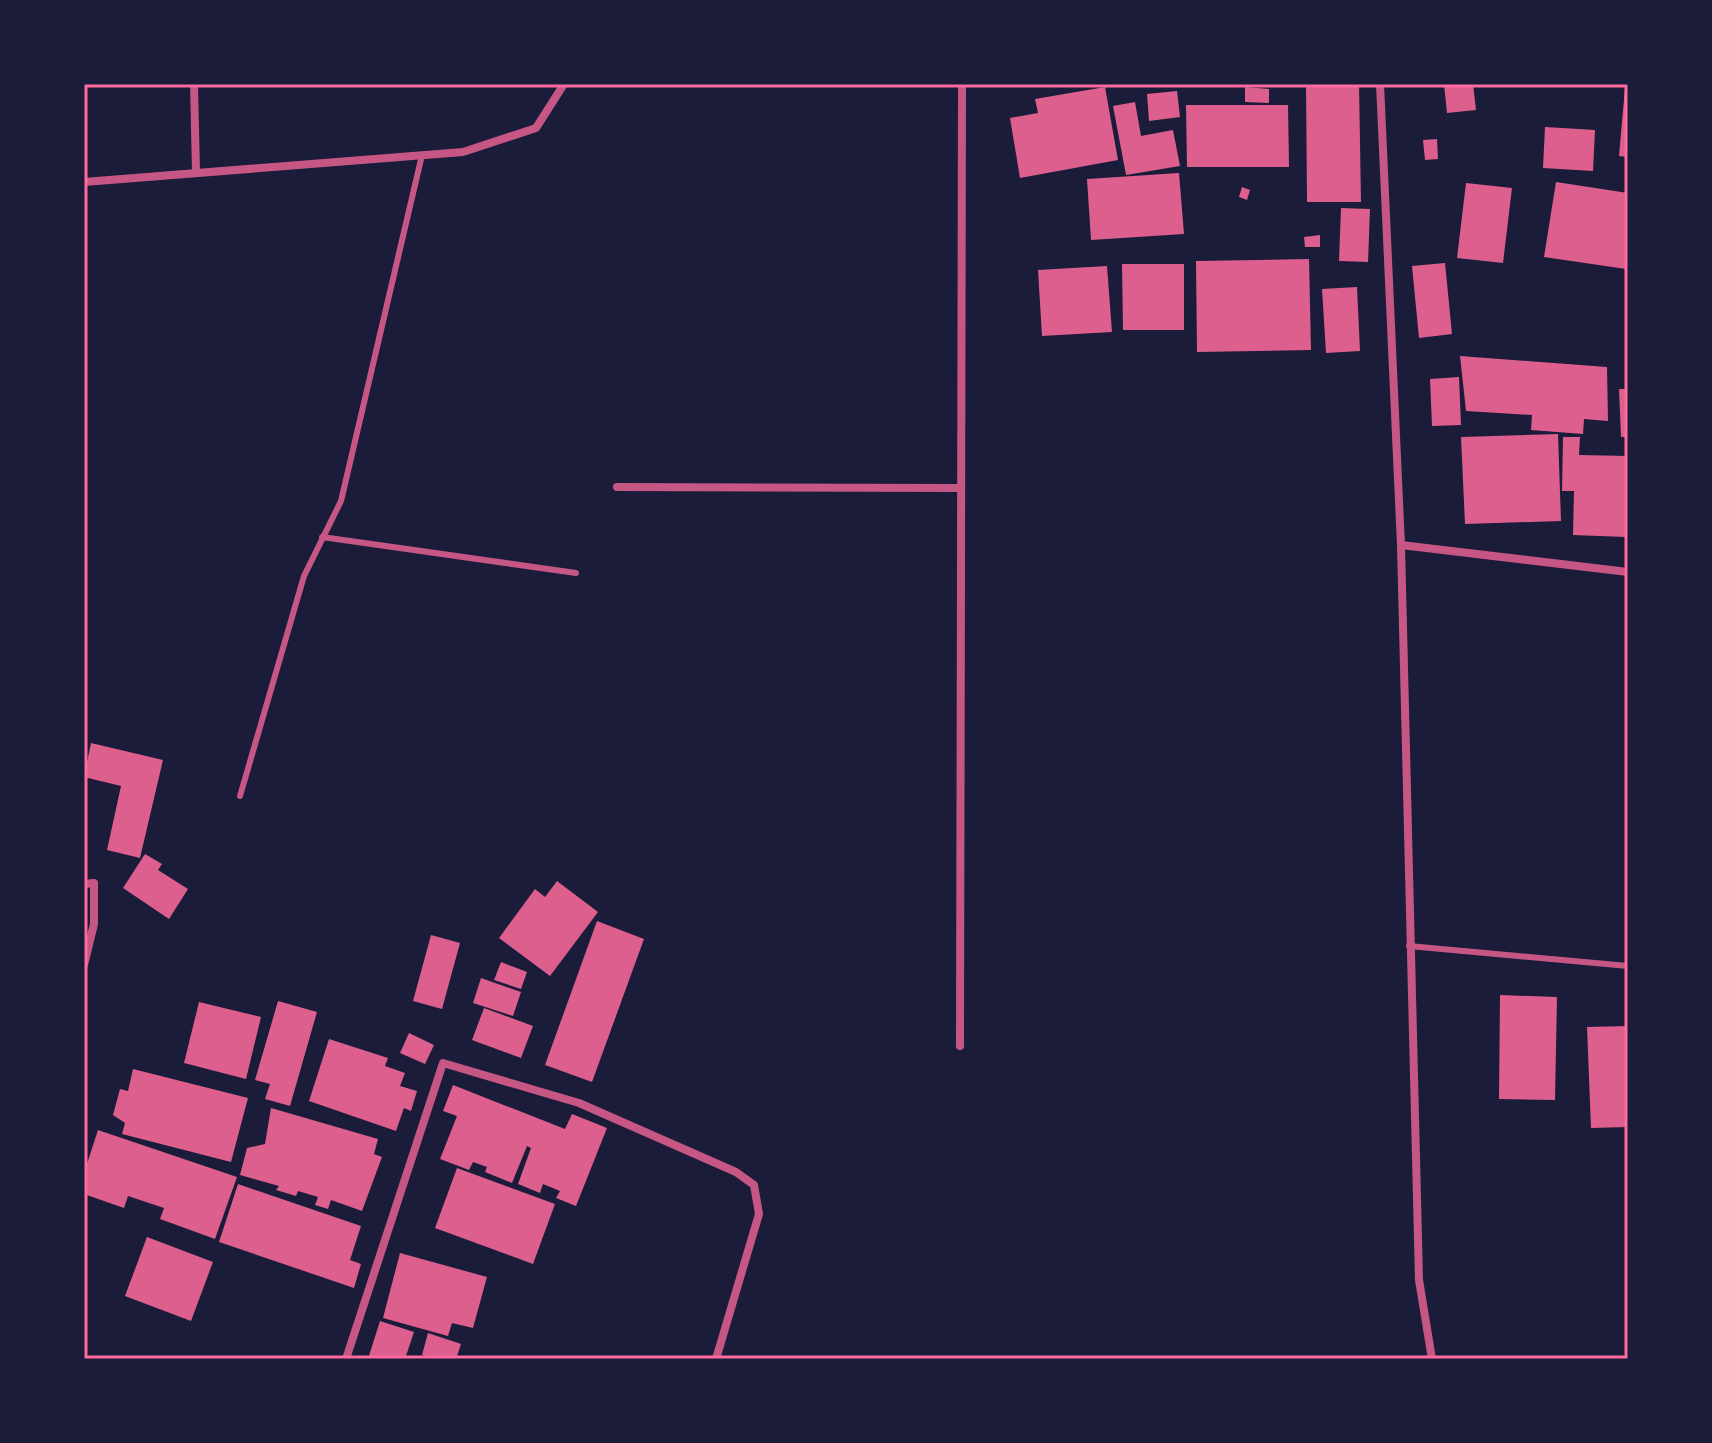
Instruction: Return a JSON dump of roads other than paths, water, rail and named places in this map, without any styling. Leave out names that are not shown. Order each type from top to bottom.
[{"type":"street","points":[[194,84],[196,173]]},
{"type":"street","points":[[84,182],[463,152],[536,128],[564,84]]},
{"type":"street","points":[[960,1046],[962,84]]},
{"type":"street","points":[[1380,84],[1401,545],[1419,1280],[1432,1359]]},
{"type":"street","points":[[617,487],[961,488]]},
{"type":"street","points":[[1401,545],[1628,572]]},
{"type":"street","points":[[84,884],[94,883],[94,924],[84,965]]},
{"type":"street","points":[[346,1359],[443,1063],[579,1103],[736,1172],[754,1185],[759,1214],[716,1359]]},
{"type":"lane","points":[[240,796],[304,576],[341,501],[422,155]]},
{"type":"lane","points":[[322,537],[576,573]]},
{"type":"lane","points":[[1409,946],[1628,966]]}]
